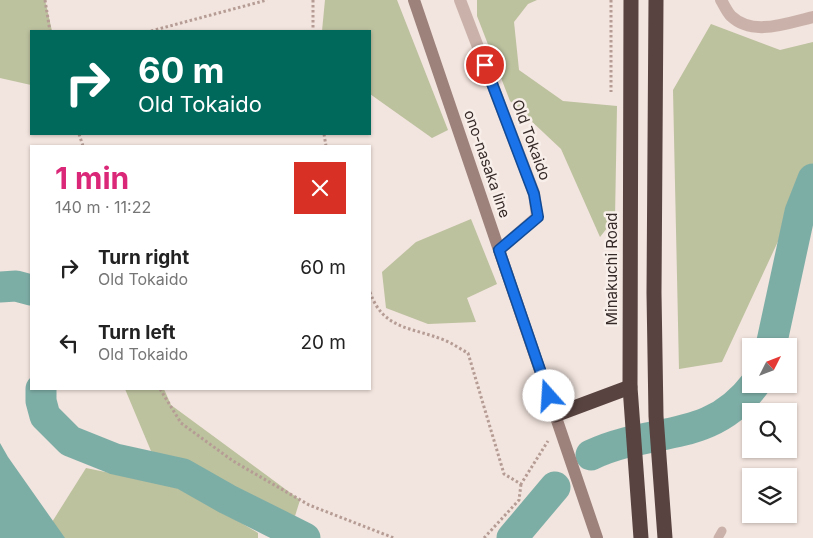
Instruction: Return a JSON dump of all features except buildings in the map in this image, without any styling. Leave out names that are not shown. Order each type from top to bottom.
[{"type":"highway","name":"Minakuchi Road","points":[[631,0],[630,387],[642,538]]},
{"type":"highway","points":[[656,0],[654,292],[656,416],[665,538]]},
{"type":"highway","points":[[555,415],[630,387]]},
{"type":"main road","name":"ono-nasaka line","points":[[414,0],[597,538]]},
{"type":"street","name":"Old Tokaido","points":[[460,0],[534,194],[538,217],[499,250]]},
{"type":"street","points":[[721,0],[731,16],[749,27],[769,27],[813,17]]},
{"type":"path","points":[[45,0],[50,30]]},
{"type":"path","points":[[156,30],[267,0]]},
{"type":"path","points":[[313,0],[313,30]]},
{"type":"path","points":[[611,0],[611,92]]},
{"type":"path","points":[[371,294],[382,316],[407,330],[444,340],[468,353],[504,474],[521,484]]},
{"type":"path","points":[[161,390],[181,424],[233,461],[308,506],[394,538]]},
{"type":"path","points":[[484,538],[519,500],[521,484],[551,437],[555,415]]},
{"type":"green space","points":[[0,0],[45,0],[52,30],[30,30],[30,85],[0,78]]},
{"type":"green space","points":[[325,0],[397,0],[448,130],[432,138],[371,95],[371,30],[322,30]]},
{"type":"green space","points":[[477,0],[537,0],[528,4],[514,22],[519,70],[563,101],[617,106],[615,218],[600,237],[561,149],[510,101],[477,16]]},
{"type":"green space","points":[[711,24],[780,50],[813,42],[813,166],[722,362],[679,369],[673,90]]},
{"type":"green space","points":[[471,219],[497,284],[467,298],[476,322],[428,324],[386,308],[382,272],[416,242]]},
{"type":"green space","points":[[125,390],[164,390],[171,405],[300,500],[295,516],[151,451]]},
{"type":"green space","points":[[86,468],[183,488],[258,533],[258,538],[53,538],[47,530]]},
{"type":"water","points":[[0,443],[8,457],[65,538],[0,538]]},
{"type":"waterway","points":[[773,338],[800,212],[813,179]]},
{"type":"waterway","points":[[0,287],[16,286],[30,290]]},
{"type":"waterway","points":[[41,390],[41,401],[45,416],[70,441],[115,459],[183,474],[227,499],[305,538]]},
{"type":"waterway","points":[[591,455],[636,440],[679,432],[699,426],[719,417],[746,393]]},
{"type":"waterway","points":[[512,538],[555,487]]},
{"type":"route","points":[[485,65],[534,194],[538,217],[499,250],[549,396]]}]
